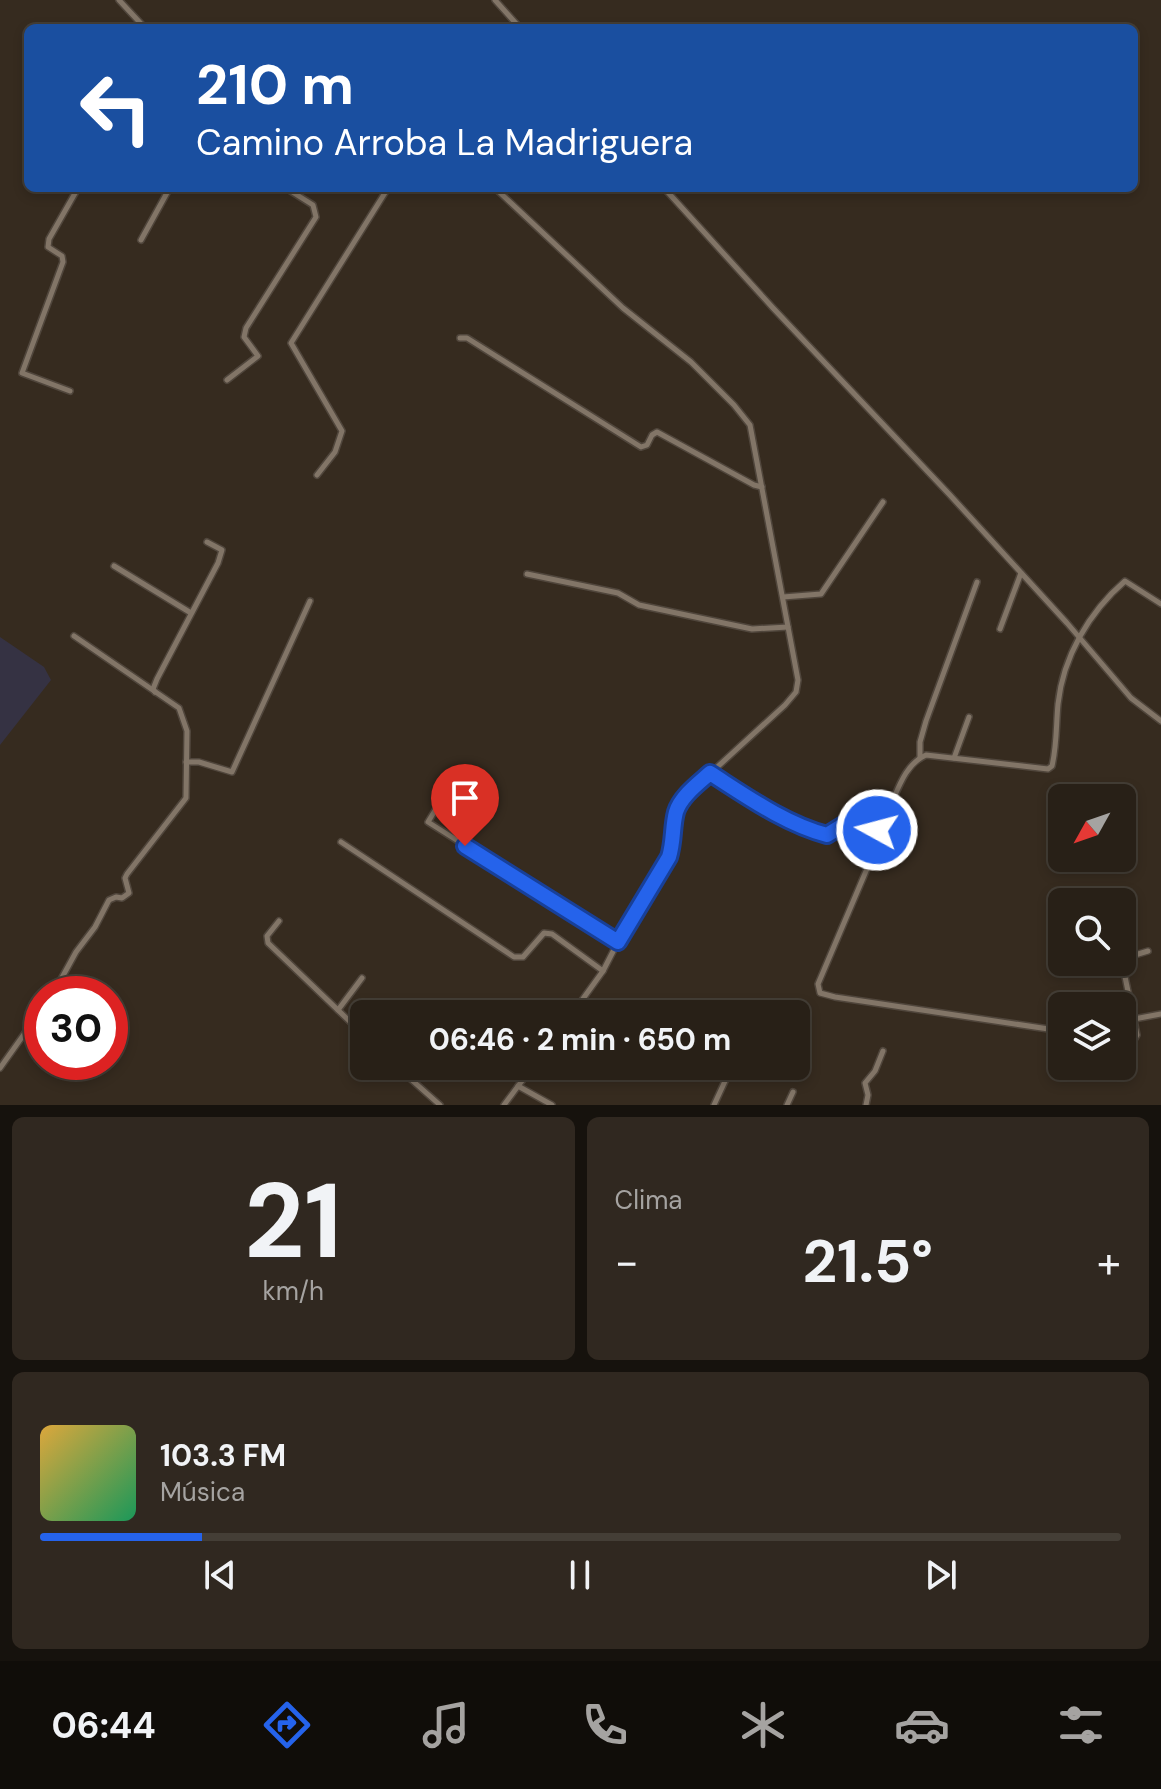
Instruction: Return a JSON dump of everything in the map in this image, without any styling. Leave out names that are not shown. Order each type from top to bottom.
[{"type":"street","points":[[119,0],[141,24]]},
{"type":"street","points":[[495,0],[516,24]]},
{"type":"street","points":[[70,391],[22,373],[63,262],[62,256],[48,247],[49,239],[76,192]]},
{"type":"street","points":[[141,240],[167,192]]},
{"type":"street","points":[[227,380],[258,356],[244,337],[246,328],[316,217],[313,205],[292,192]]},
{"type":"street","points":[[317,475],[335,452],[342,431],[291,343],[385,192]]},
{"type":"street","points":[[499,192],[623,308],[691,362],[750,425],[798,680],[796,692],[785,705],[690,792],[676,810],[674,841],[669,857],[603,971],[582,1000]]},
{"type":"street","points":[[668,192],[1021,573],[1131,698],[1161,721]]},
{"type":"street","points":[[460,338],[467,338],[641,447],[647,445],[657,432],[762,487]]},
{"type":"street","points":[[783,597],[821,594],[883,502]]},
{"type":"street","points":[[157,694],[153,689],[157,679],[218,563],[222,550],[207,542]]},
{"type":"street","points":[[114,566],[191,613]]},
{"type":"street","points":[[1000,629],[1021,573]]},
{"type":"street","points":[[527,574],[618,593],[639,605],[752,629],[788,627]]},
{"type":"street","points":[[1048,1029],[820,993],[818,984],[872,857],[877,830],[915,760],[926,755],[1048,769],[1052,766],[1063,674],[1078,637],[1125,581],[1161,604]]},
{"type":"street","points":[[920,758],[920,742],[926,721],[977,582]]},
{"type":"street","points":[[186,762],[199,762],[232,772],[310,601]]},
{"type":"street","points":[[63,976],[109,900],[122,898],[129,893],[125,878],[127,874],[186,798],[187,731],[184,714],[74,636]]},
{"type":"street","points":[[954,758],[969,717]]},
{"type":"street","points":[[710,773],[753,801],[814,832],[827,835],[848,822],[877,830]]},
{"type":"street","points":[[466,794],[451,784],[428,822],[618,942]]},
{"type":"street","points":[[341,842],[514,957],[523,957],[544,933],[552,934],[603,971]]},
{"type":"street","points":[[279,921],[267,936],[268,943],[350,1022]]},
{"type":"street","points":[[1136,955],[1148,951]]},
{"type":"street","points":[[338,1010],[362,978]]},
{"type":"street","points":[[1136,1019],[1161,1014]]},
{"type":"street","points":[[0,1068],[24,1034]]},
{"type":"street","points":[[866,1105],[868,1095],[865,1083],[875,1071],[883,1051]]},
{"type":"street","points":[[412,1080],[440,1105]]},
{"type":"street","points":[[504,1105],[522,1080]]},
{"type":"street","points":[[714,1105],[726,1080]]},
{"type":"street","points":[[518,1086],[552,1105]]},
{"type":"street","points":[[787,1105],[793,1092]]},
{"type":"shaded area","points":[[0,637],[44,667],[51,680],[0,745]]},
{"type":"route","points":[[465,846],[618,942],[669,857],[674,841],[676,810],[710,773],[753,801],[814,832],[827,835],[848,822],[877,830]]}]
